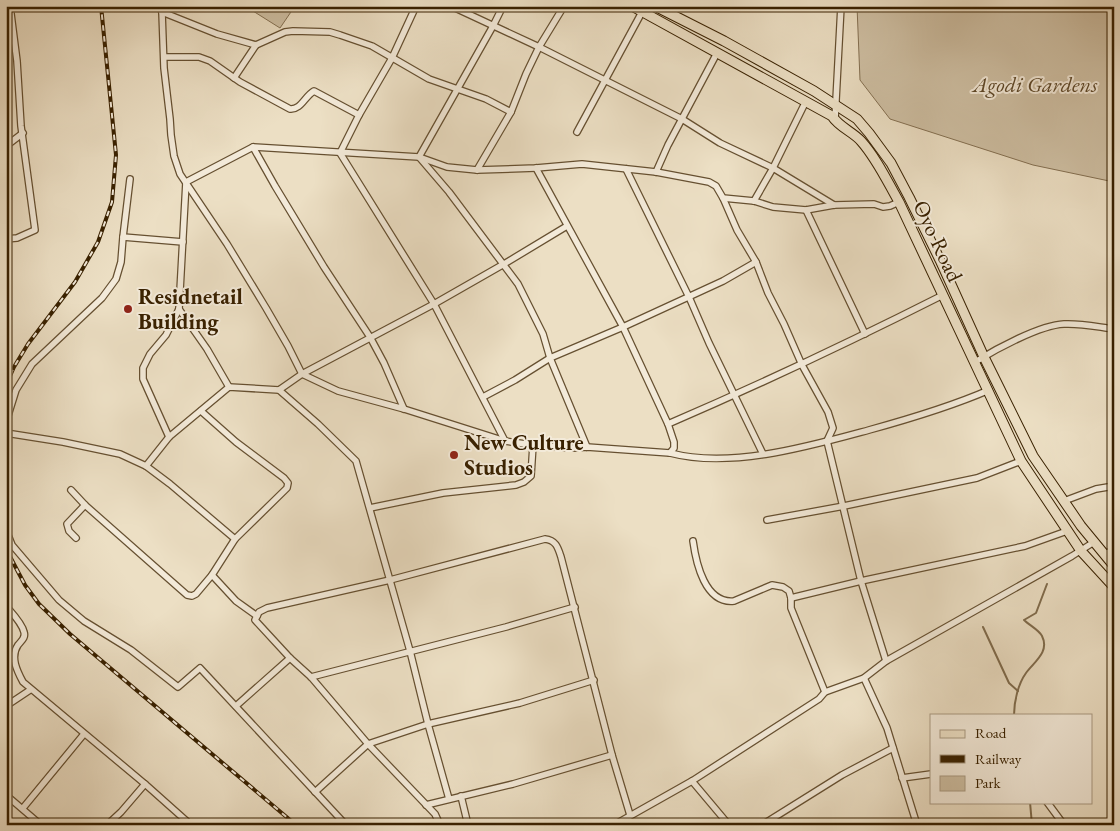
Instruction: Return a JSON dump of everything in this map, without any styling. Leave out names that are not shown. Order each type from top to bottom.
[{"type":"main road","name":"Oyo Road","points":[[632,6],[832,116],[835,121],[852,132],[866,146],[878,163],[899,202],[1021,461],[1081,550],[1114,587]]},
{"type":"main road","name":"Oyo Road","points":[[655,6],[814,91],[857,119],[869,133],[891,163],[940,260],[984,357],[1033,456],[1094,542],[1114,566]]},
{"type":"main road","points":[[665,24],[670,14]]},
{"type":"street","points":[[6,239],[17,238],[35,230],[10,6]]},
{"type":"street","points":[[340,153],[359,115],[392,58],[416,6]]},
{"type":"street","points":[[451,6],[539,46],[682,119],[720,143],[773,168],[834,205]]},
{"type":"street","points":[[419,156],[494,26],[503,6]]},
{"type":"street","points":[[477,170],[511,112],[539,46],[564,6]]},
{"type":"street","points":[[835,121],[841,6]]},
{"type":"street","points":[[256,45],[217,34],[160,9],[174,156],[180,174],[227,244],[288,346],[302,374],[338,392],[404,409],[505,441],[533,446],[587,447],[670,453],[686,457],[708,458],[747,457],[828,441],[916,417],[970,399],[988,390]]},
{"type":"street","points":[[577,132],[642,12]]},
{"type":"street","points":[[234,78],[256,45],[285,32],[330,32],[359,41],[429,79],[486,100],[511,112]]},
{"type":"street","points":[[656,172],[668,144],[717,53]]},
{"type":"street","points":[[164,57],[199,57],[210,61],[234,78],[290,109],[298,108],[310,92],[314,91],[359,115]]},
{"type":"street","points":[[754,201],[773,168],[806,101]]},
{"type":"street","points":[[6,146],[23,133]]},
{"type":"street","points":[[186,182],[253,148],[419,156],[447,166],[477,170],[582,164],[656,172],[713,183],[723,198],[756,262],[768,293],[802,364],[828,412],[833,428],[828,441],[861,581],[886,662]]},
{"type":"street","points":[[253,148],[324,266],[370,337],[384,363],[404,409]]},
{"type":"street","points":[[340,153],[434,304],[505,441]]},
{"type":"street","points":[[419,156],[436,175],[504,264],[532,311],[543,334],[550,358],[587,447]]},
{"type":"street","points":[[536,168],[594,271],[623,328],[668,424],[674,442],[674,448],[670,453]]},
{"type":"street","points":[[626,169],[763,454]]},
{"type":"street","points":[[6,422],[16,390],[32,364],[102,298],[116,279],[122,262],[130,179]]},
{"type":"street","points":[[169,437],[143,379],[143,368],[150,354],[166,335],[179,309],[186,182]]},
{"type":"street","points":[[723,198],[754,201],[772,207],[806,210],[834,205],[874,204],[883,207],[899,202]]},
{"type":"street","points":[[806,210],[866,334]]},
{"type":"street","points":[[146,466],[169,437],[229,387],[279,390],[302,374],[434,304],[567,226]]},
{"type":"street","points":[[123,237],[183,242]]},
{"type":"street","points":[[483,397],[550,358],[623,328],[723,281],[756,262]]},
{"type":"street","points":[[668,424],[735,396],[943,295]]},
{"type":"street","points":[[179,309],[207,348],[229,387]]},
{"type":"street","points":[[975,362],[1023,337],[1050,326],[1064,324],[1114,329]]},
{"type":"street","points":[[279,390],[353,456],[360,471],[449,799]]},
{"type":"street","points":[[71,490],[85,505],[187,594],[192,596],[196,594],[212,576],[235,539],[287,488],[288,483],[236,442],[201,411]]},
{"type":"street","points":[[6,433],[64,442],[120,454],[146,466],[235,539]]},
{"type":"street","points":[[370,508],[443,493],[516,485],[524,482],[531,476],[533,446]]},
{"type":"street","points":[[767,520],[977,478],[1021,461]]},
{"type":"street","points":[[1064,501],[1096,489],[1114,486]]},
{"type":"street","points":[[76,538],[69,531],[67,524],[85,505]]},
{"type":"street","points":[[6,530],[12,545],[39,578],[59,600],[84,621],[131,650],[178,687],[200,668],[346,825]]},
{"type":"street","points":[[791,598],[1025,546],[1067,531]]},
{"type":"street","points":[[440,825],[435,814],[368,744],[311,677],[290,658],[255,620],[259,612],[267,608],[390,580],[545,539],[550,539],[557,545],[575,607],[612,755],[630,815]]},
{"type":"street","points":[[693,541],[694,550],[709,591],[719,599],[728,602],[734,601],[772,585],[788,590],[791,598],[790,608],[825,692]]},
{"type":"street","points":[[614,825],[692,781],[819,700],[825,692],[864,678],[886,662],[1094,542]]},
{"type":"street","points":[[1104,555],[1114,549]]},
{"type":"street","points":[[212,576],[236,601],[257,616]]},
{"type":"street","points":[[6,606],[24,631],[24,638],[16,647],[15,668],[23,682],[30,690],[145,784],[191,825]]},
{"type":"street","points":[[311,677],[506,627],[575,607]]},
{"type":"street","points":[[236,706],[290,658]]},
{"type":"street","points":[[864,678],[887,728],[917,825]]},
{"type":"street","points":[[315,792],[368,744],[428,724],[520,703],[594,680]]},
{"type":"street","points":[[6,706],[30,690]]},
{"type":"street","points":[[23,808],[84,734]]},
{"type":"street","points":[[762,825],[842,775],[893,748]]},
{"type":"street","points":[[426,805],[513,784],[612,755]]},
{"type":"street","points":[[902,778],[930,774]]},
{"type":"street","points":[[692,781],[729,825]]},
{"type":"street","points":[[107,825],[145,784]]},
{"type":"street","points":[[6,795],[41,825]]},
{"type":"street","points":[[461,796],[468,825]]},
{"type":"street","points":[[1048,804],[1064,825]]},
{"type":"green space","points":[[245,6],[295,6],[280,28]]},
{"type":"green space","name":"Agodi Gardens","points":[[857,6],[1114,6],[1114,182],[1033,165],[890,119],[860,80]]},
{"type":"waterway","points":[[1014,714],[1021,682],[1043,652],[1044,647],[1041,634],[1024,620],[1036,613],[1047,584]]},
{"type":"waterway","points":[[983,627],[1009,683],[1018,691]]},
{"type":"waterway","points":[[1030,804],[1032,825]]},
{"type":"railway","points":[[6,385],[28,344],[75,282],[98,242],[112,202],[116,155],[101,6]]},
{"type":"railway","points":[[6,549],[25,585],[39,604],[70,634],[296,825]]},
{"type":"place","name":"Residnetail Building","points":[[128,309]]},
{"type":"place","name":"New Culture Studios","points":[[454,455]]}]
